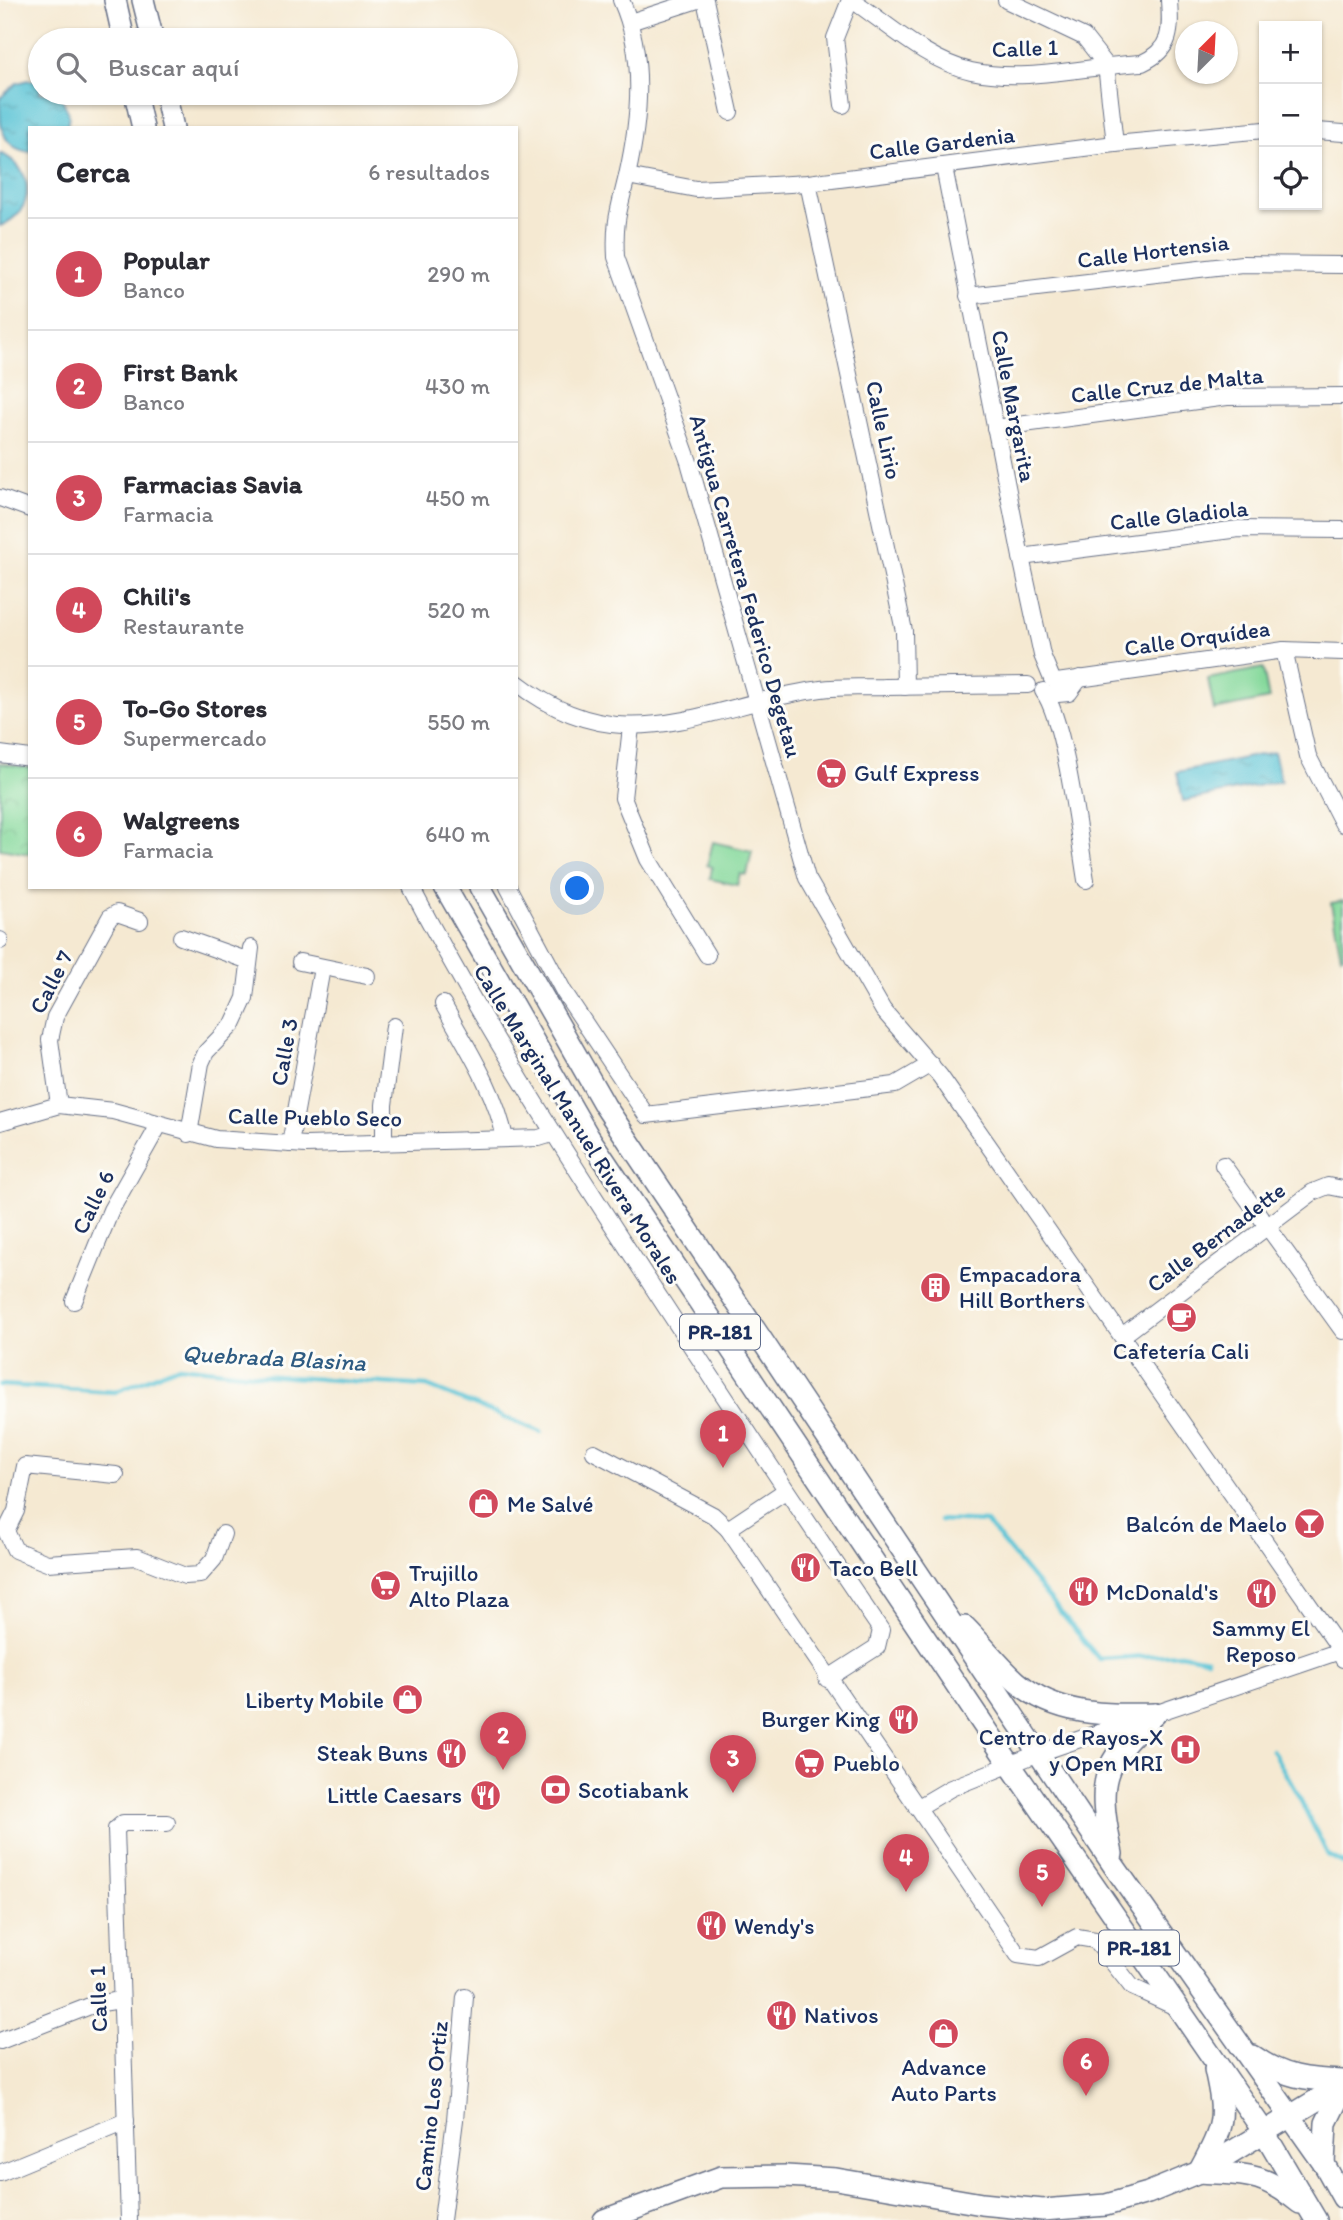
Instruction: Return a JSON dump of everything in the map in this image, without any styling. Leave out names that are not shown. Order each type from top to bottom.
[{"type":"main road","points":[[115,0],[121,28]]},
{"type":"main road","points":[[143,0],[150,28]]},
{"type":"main road","points":[[138,105],[143,126]]},
{"type":"main road","points":[[167,105],[172,126]]},
{"type":"main road","name":"PR-181","points":[[446,889],[588,1136],[1011,1766],[1212,2054],[1264,2132],[1314,2216]]},
{"type":"main road","name":"PR-181","points":[[481,889],[605,1106],[1114,1866],[1324,2164],[1343,2198]]},
{"type":"main road","points":[[931,1594],[1017,1681],[1043,1699],[1091,1715],[1155,1714]]},
{"type":"main road","points":[[1114,1866],[1103,1802],[1106,1775],[1123,1742],[1155,1714]]},
{"type":"main road","points":[[1239,2046],[1286,2075],[1343,2085]]},
{"type":"main road","points":[[1199,2172],[1222,2123],[1222,2101],[1212,2054]]},
{"type":"main road","points":[[604,2220],[721,2177],[786,2176],[836,2179],[982,2204],[1043,2210],[1105,2205],[1148,2193],[1199,2172],[1343,2085]]},
{"type":"main road","points":[[1324,2164],[1326,2123],[1343,2085]]},
{"type":"main road","points":[[1199,2172],[1261,2177],[1278,2185],[1314,2216]]},
{"type":"street","name":"Antigua Carretera Federico Degetau","points":[[621,0],[631,22],[640,99],[627,176],[614,223],[616,257],[690,462],[807,878],[883,1010],[931,1064],[1342,1653]]},
{"type":"street","points":[[631,22],[698,0]]},
{"type":"street","points":[[705,0],[730,112]]},
{"type":"street","points":[[843,104],[835,38],[851,0]]},
{"type":"street","name":"Calle 1","points":[[851,0],[930,54],[970,71],[1023,76],[1142,63],[1158,56],[1171,31],[1169,0]]},
{"type":"street","points":[[1006,0],[1084,37],[1106,65],[1115,144]]},
{"type":"street","name":"Calle Gardenia","points":[[627,176],[696,190],[808,183],[1115,144],[1259,130]]},
{"type":"street","points":[[1322,131],[1343,132]]},
{"type":"street","name":"Calle Margarita","points":[[944,167],[1042,655],[1043,685]]},
{"type":"street","name":"Calle Lirio","points":[[808,183],[904,631],[905,687]]},
{"type":"street","name":"Calle Hortensia","points":[[968,296],[1242,264],[1343,265]]},
{"type":"street","name":"Calle Cruz de Malta","points":[[995,428],[1227,397],[1343,397]]},
{"type":"street","points":[[0,498],[28,508]]},
{"type":"street","name":"Calle Gladiola","points":[[1021,557],[1239,529],[1343,530]]},
{"type":"street","points":[[1284,650],[1308,756],[1343,824]]},
{"type":"street","name":"Calle Orquídea","points":[[1043,685],[1069,693],[1080,678],[1284,650],[1343,652]]},
{"type":"street","points":[[518,684],[540,701],[593,721],[631,727],[685,722],[758,702],[822,689],[1043,685],[1065,758],[1086,880]]},
{"type":"street","points":[[631,727],[623,798],[648,859],[707,955]]},
{"type":"street","points":[[0,754],[28,758]]},
{"type":"street","name":"Calle Marginal Manuel Rivera Morales","points":[[412,889],[442,947],[552,1134],[785,1491],[880,1630],[877,1647],[827,1679]]},
{"type":"street","points":[[509,889],[564,992],[646,1115],[895,1085],[931,1064]]},
{"type":"street","name":"Calle 7","points":[[59,1105],[50,1040],[55,1017],[110,917],[117,913],[140,922]]},
{"type":"street","points":[[181,937],[250,954],[245,998],[233,1024],[206,1052],[201,1063],[189,1134]]},
{"type":"street","points":[[300,962],[368,976]]},
{"type":"street","name":"Calle 3","points":[[290,1144],[322,968]]},
{"type":"street","points":[[443,1004],[476,1063],[502,1123],[505,1139]]},
{"type":"street","points":[[384,1142],[384,1105],[394,1026]]},
{"type":"street","name":"Calle Pueblo Seco","points":[[0,1122],[59,1105],[113,1111],[189,1134],[290,1144],[539,1138],[552,1134]]},
{"type":"street","name":"Calle 6","points":[[74,1301],[111,1210],[159,1125]]},
{"type":"street","points":[[1223,1165],[1343,1331]]},
{"type":"street","name":"Calle Bernadette","points":[[1122,1336],[1313,1192],[1328,1186],[1343,1189]]},
{"type":"street","points":[[594,1452],[713,1515],[728,1530],[827,1679],[1018,1955],[1039,1958],[1077,1937],[1095,1940],[1132,1987],[1183,2011]]},
{"type":"street","points":[[116,1475],[25,1466],[16,1511],[3,1530],[15,1550],[47,1563],[137,1557],[185,1576],[200,1576],[214,1559],[223,1534]]},
{"type":"street","points":[[728,1530],[785,1491]]},
{"type":"street","points":[[917,1808],[951,1788],[1039,1753],[1342,1653]]},
{"type":"street","name":"Calle 1","points":[[129,2220],[116,1829],[123,1823],[167,1823]]},
{"type":"street","name":"Camino Los Ortiz","points":[[442,2220],[455,2120],[465,1997]]},
{"type":"street","points":[[0,2041],[95,2004],[121,2000]]},
{"type":"street","points":[[0,2173],[126,2121]]},
{"type":"green space","points":[[1263,668],[1269,699],[1214,710],[1208,679]]},
{"type":"green space","points":[[0,763],[28,768],[28,854],[0,849]]},
{"type":"green space","points":[[713,842],[752,851],[747,875],[740,874],[737,885],[710,879],[712,867],[707,865]]},
{"type":"green space","points":[[1343,901],[1343,955],[1341,956],[1331,903]]},
{"type":"water","points":[[28,80],[28,105],[65,105],[69,115],[67,126],[28,126],[28,152],[13,146],[7,140],[2,126],[0,98],[17,83]]},
{"type":"water","points":[[0,153],[20,169],[27,190],[21,210],[0,226]]},
{"type":"water","points":[[1274,752],[1281,781],[1183,801],[1177,772]]},
{"type":"waterway","name":"Quebrada Blasina","points":[[0,1385],[115,1392],[179,1366],[260,1375],[427,1386],[541,1432]]},
{"type":"waterway","name":"Quebrada Blasina","points":[[940,1520],[986,1522],[1099,1659],[1180,1654],[1207,1659]]},
{"type":"waterway","name":"Quebrada Blasina","points":[[1272,1750],[1328,1855],[1343,1863]]},
{"type":"place","name":"Gulf Express","points":[[831,773]]},
{"type":"place","name":"Empacadora Hill Borthers","points":[[936,1287]]},
{"type":"place","name":"Cafetería Cali","points":[[1181,1317]]},
{"type":"place","name":"Popular","points":[[723,1468]]},
{"type":"place","name":"Me Salvé","points":[[484,1504]]},
{"type":"place","name":"Balcón de Maelo","points":[[1310,1524]]},
{"type":"place","name":"Taco Bell","points":[[806,1568]]},
{"type":"place","name":"Trujillo Alto Plaza","points":[[386,1586]]},
{"type":"place","name":"McDonald's","points":[[1083,1592]]},
{"type":"place","name":"Sammy El Reposo","points":[[1261,1594]]},
{"type":"place","name":"Liberty Mobile","points":[[407,1700]]},
{"type":"place","name":"Burger King","points":[[903,1719]]},
{"type":"place","name":"Centro de Rayos-X y Open MRI","points":[[1186,1750]]},
{"type":"place","name":"Steak Buns","points":[[451,1753]]},
{"type":"place","name":"Pueblo","points":[[810,1763]]},
{"type":"place","name":"First Bank","points":[[503,1770]]},
{"type":"place","name":"Scotiabank","points":[[555,1790]]},
{"type":"place","name":"Farmacias Savia","points":[[733,1793]]},
{"type":"place","name":"Little Caesars","points":[[485,1795]]},
{"type":"place","name":"Chili's","points":[[906,1892]]},
{"type":"place","name":"To-Go Stores","points":[[1042,1907]]},
{"type":"place","name":"Wendy's","points":[[711,1926]]},
{"type":"place","name":"Nativos","points":[[781,2015]]},
{"type":"place","name":"Advance Auto Parts","points":[[944,2033]]},
{"type":"place","name":"Walgreens","points":[[1086,2096]]}]
